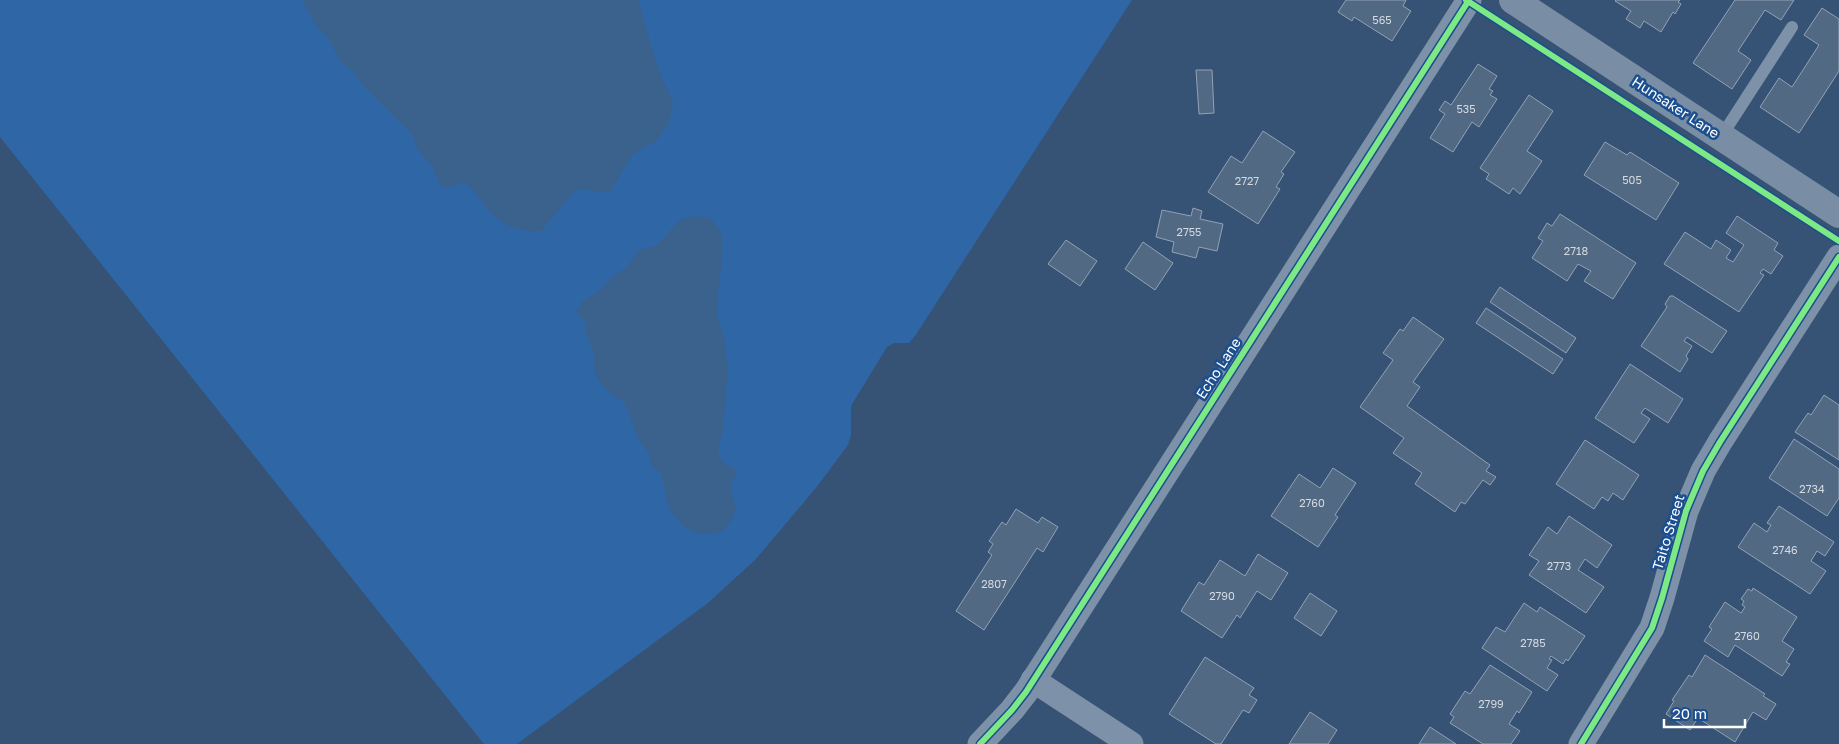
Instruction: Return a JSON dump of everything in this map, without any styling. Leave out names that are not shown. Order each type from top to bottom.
[{"type":"street","name":"Echo Lane","points":[[980,744],[1012,710],[1033,680],[1469,0]]},
{"type":"street","name":"Hunsaker Lane","points":[[1512,0],[1839,214]]},
{"type":"street","name":"Taito Street","points":[[1581,744],[1652,628],[1686,510],[1704,471],[1720,442],[1839,257]]},
{"type":"street","points":[[1033,680],[1131,744]]},
{"type":"lane","points":[[1721,137],[1792,27]]},
{"type":"shaded area","points":[[0,0],[1132,0],[915,336],[909,343],[894,343],[887,347],[851,406],[851,435],[848,445],[816,488],[755,560],[708,603],[517,744],[484,744],[0,137]]},
{"type":"shaded area","points":[[302,0],[638,0],[658,69],[673,102],[669,123],[657,140],[632,155],[610,192],[576,189],[541,231],[517,229],[503,223],[491,213],[466,183],[452,185],[448,188],[441,186],[431,164],[418,150],[411,133],[363,85],[352,71],[340,61],[329,39],[316,25]]},
{"type":"shaded area","points":[[697,216],[710,218],[720,230],[723,249],[718,294],[718,318],[724,337],[728,370],[719,457],[726,465],[734,468],[736,474],[731,484],[731,493],[736,507],[732,519],[723,531],[711,534],[698,534],[681,524],[669,508],[661,473],[651,465],[650,455],[638,438],[625,403],[611,394],[601,384],[595,374],[594,354],[586,333],[585,321],[576,312],[582,302],[604,287],[612,277],[625,269],[640,250],[656,246],[680,220]]},
{"type":"building","points":[[1346,0],[1406,0],[1403,6],[1411,11],[1392,41],[1354,17],[1352,21],[1338,12]]},
{"type":"building","points":[[1616,0],[1680,0],[1678,2],[1681,4],[1675,14],[1673,12],[1661,32],[1644,21],[1640,28],[1626,19],[1631,11]]},
{"type":"building","points":[[1735,0],[1794,0],[1781,20],[1765,10],[1738,51],[1751,60],[1732,89],[1693,63]]},
{"type":"building","points":[[1822,8],[1839,19],[1839,71],[1799,133],[1760,107],[1779,78],[1792,87],[1819,45],[1804,35]]},
{"type":"building","points":[[1478,64],[1497,76],[1489,89],[1493,91],[1490,95],[1497,99],[1479,127],[1472,122],[1453,152],[1430,138],[1445,114],[1439,110],[1445,101],[1451,105]]},
{"type":"building","points":[[1196,70],[1212,70],[1214,113],[1199,114]]},
{"type":"building","points":[[1529,95],[1553,111],[1527,151],[1542,161],[1520,194],[1513,188],[1509,194],[1486,179],[1489,174],[1480,168]]},
{"type":"building","points":[[1263,131],[1295,152],[1281,172],[1284,174],[1276,187],[1280,189],[1258,224],[1208,192],[1231,156],[1242,163]]},
{"type":"building","points":[[1605,142],[1627,155],[1630,152],[1679,183],[1656,220],[1584,175]]},
{"type":"building","points":[[1193,208],[1202,211],[1200,219],[1223,224],[1217,251],[1199,247],[1196,258],[1172,252],[1174,242],[1156,237],[1162,210],[1191,216]]},
{"type":"building","points":[[1560,214],[1636,263],[1613,299],[1584,281],[1591,271],[1578,264],[1567,281],[1532,258],[1543,241],[1538,238],[1547,223],[1552,226]]},
{"type":"building","points":[[1737,216],[1778,243],[1774,250],[1783,256],[1771,274],[1763,269],[1760,273],[1764,275],[1739,312],[1664,264],[1685,232],[1711,249],[1716,240],[1731,250],[1726,258],[1733,262],[1744,245],[1726,233]]},
{"type":"building","points":[[1066,240],[1097,261],[1080,286],[1048,264]]},
{"type":"building","points":[[1143,242],[1173,263],[1155,290],[1125,269]]},
{"type":"building","points":[[1500,287],[1576,338],[1566,353],[1490,302]]},
{"type":"building","points":[[1670,296],[1673,296],[1727,331],[1712,353],[1687,337],[1684,341],[1692,346],[1686,356],[1688,359],[1680,372],[1641,346],[1667,307],[1665,304]]},
{"type":"building","points":[[1486,308],[1563,359],[1553,374],[1476,323]]},
{"type":"building","points":[[1413,317],[1444,339],[1413,382],[1420,387],[1407,406],[1490,465],[1486,471],[1496,477],[1490,485],[1483,480],[1465,504],[1461,502],[1455,512],[1415,484],[1422,473],[1393,453],[1404,438],[1360,407],[1393,360],[1383,353],[1400,329],[1403,331]]},
{"type":"building","points":[[1630,364],[1683,399],[1668,423],[1645,408],[1641,413],[1650,419],[1634,443],[1595,418]]},
{"type":"building","points":[[1824,395],[1839,405],[1839,460],[1795,432],[1808,413],[1811,415]]},
{"type":"building","points":[[1794,439],[1839,469],[1839,498],[1827,516],[1769,478]]},
{"type":"building","points":[[1585,440],[1639,475],[1623,500],[1613,493],[1608,501],[1602,497],[1594,509],[1556,484]]},
{"type":"building","points":[[1333,468],[1356,483],[1335,515],[1338,517],[1318,547],[1271,516],[1299,474],[1320,488]]},
{"type":"building","points":[[1779,506],[1834,542],[1825,556],[1817,551],[1811,561],[1826,571],[1810,594],[1738,547],[1754,523],[1767,532],[1771,525],[1767,523]]},
{"type":"building","points":[[1016,509],[1038,523],[1042,517],[1058,527],[1043,552],[1037,548],[984,630],[956,611],[992,555],[988,552],[993,544],[989,541],[1002,522],[1006,525]]},
{"type":"building","points":[[1569,516],[1612,545],[1597,568],[1585,559],[1578,570],[1604,587],[1586,613],[1529,575],[1539,561],[1529,555],[1548,527],[1557,534]]},
{"type":"building","points":[[1258,554],[1288,573],[1271,600],[1257,591],[1240,618],[1237,615],[1222,638],[1181,611],[1199,582],[1204,585],[1220,560],[1245,576]]},
{"type":"building","points":[[1753,588],[1797,617],[1782,641],[1794,649],[1786,662],[1790,664],[1782,676],[1735,645],[1728,657],[1704,641],[1712,629],[1709,627],[1725,602],[1741,613],[1745,607],[1742,605],[1744,601],[1741,599],[1748,589],[1752,591]]},
{"type":"building","points":[[1310,593],[1337,611],[1321,636],[1294,618]]},
{"type":"building","points":[[1524,603],[1537,612],[1540,607],[1585,636],[1568,661],[1566,659],[1563,664],[1551,656],[1549,659],[1552,660],[1547,668],[1558,675],[1547,691],[1482,648],[1496,627],[1505,632]]},
{"type":"building","points":[[1705,655],[1765,694],[1763,696],[1776,704],[1766,720],[1753,712],[1735,742],[1698,718],[1690,730],[1666,714],[1674,701],[1672,700],[1689,675],[1692,677]]},
{"type":"building","points":[[1205,657],[1254,688],[1249,695],[1257,700],[1249,713],[1243,710],[1221,744],[1216,744],[1169,714]]},
{"type":"building","points":[[1490,665],[1532,692],[1519,713],[1517,711],[1509,724],[1520,731],[1511,744],[1483,744],[1450,723],[1454,717],[1450,714],[1465,691],[1470,694]]},
{"type":"building","points":[[1310,712],[1337,730],[1328,744],[1289,744]]},
{"type":"building","points":[[1430,727],[1456,744],[1419,744]]},
{"type":"cycle path","points":[[1466,0],[1839,241]]},
{"type":"cycle path","points":[[980,744],[1026,692],[1469,0]]},
{"type":"cycle path","points":[[1581,744],[1652,628],[1686,511],[1703,471],[1839,257]]}]
